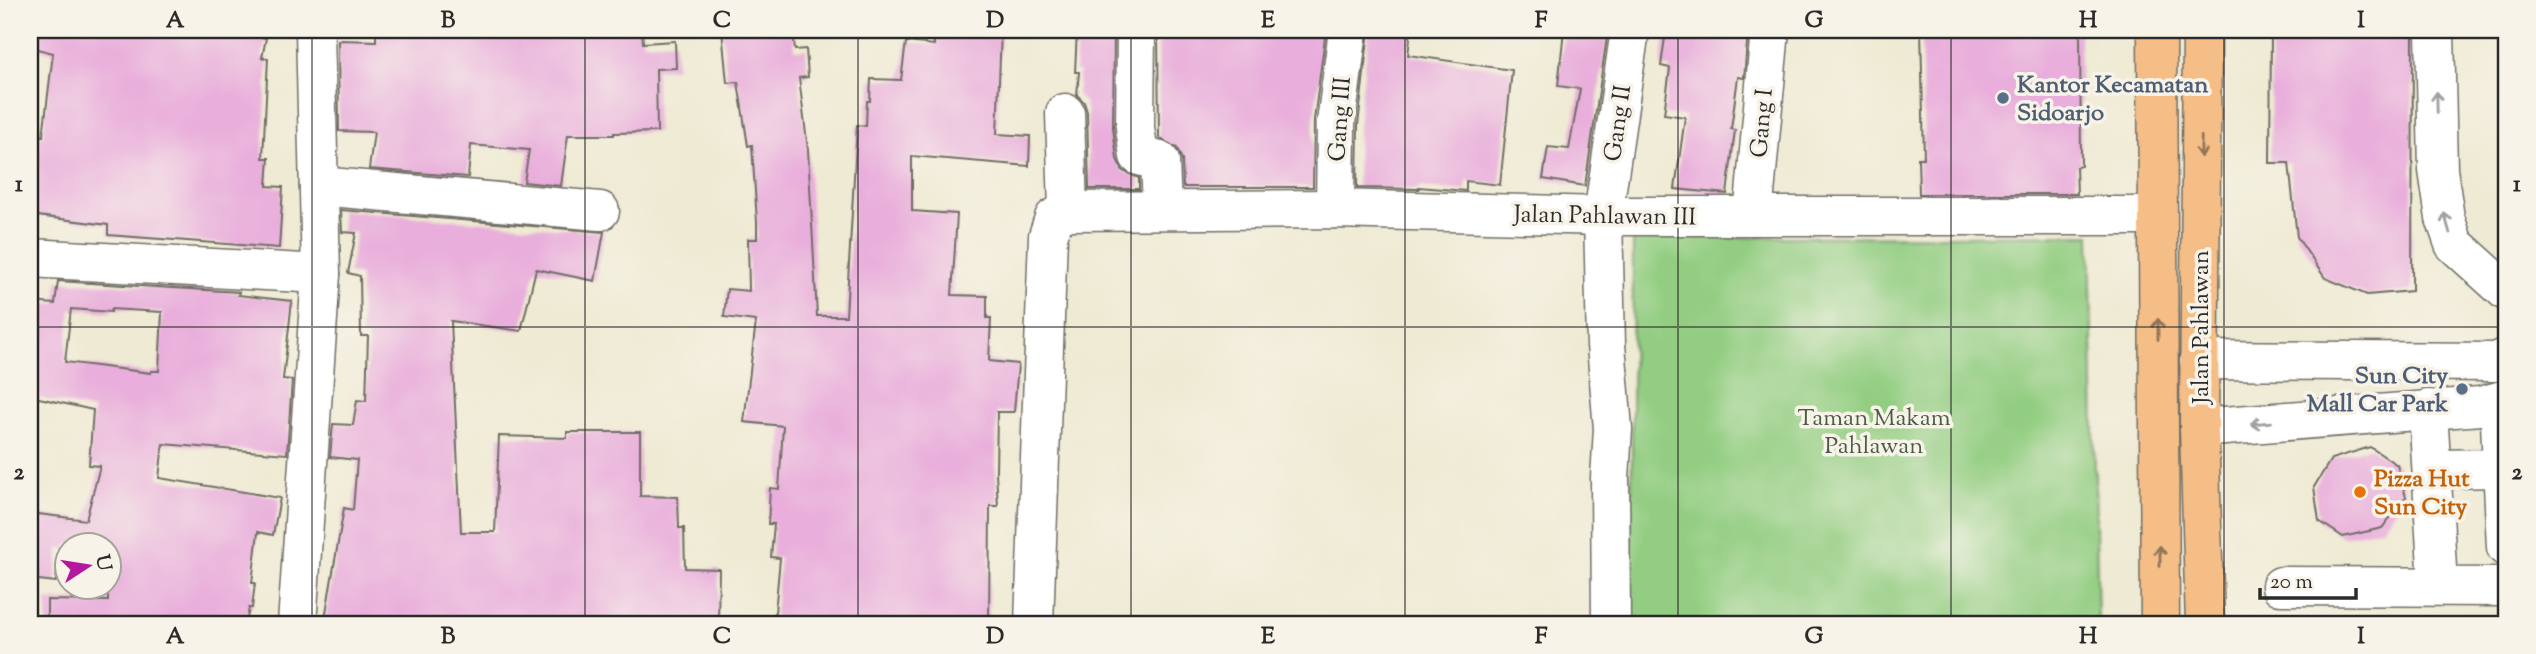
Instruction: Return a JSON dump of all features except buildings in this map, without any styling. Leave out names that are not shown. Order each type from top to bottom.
[{"type":"main road","name":"Jalan Pahlawan","points":[[2157,30],[2160,624]]},
{"type":"main road","name":"Jalan Pahlawan","points":[[2203,30],[2199,428],[2205,624]]},
{"type":"street","points":[[297,624],[321,274],[315,30]]},
{"type":"street","points":[[1136,30],[1135,128],[1139,156],[1160,161],[1162,208]]},
{"type":"street","name":"Gang III","points":[[1335,209],[1336,123],[1348,30]]},
{"type":"street","name":"Gang II","points":[[1611,624],[1613,429],[1606,345],[1603,216],[1630,30]]},
{"type":"street","name":"Gang I","points":[[1753,216],[1770,30]]},
{"type":"street","points":[[2435,30],[2438,170],[2445,218],[2454,244],[2506,291]]},
{"type":"street","points":[[1034,624],[1048,236],[1061,214],[1065,113]]},
{"type":"street","points":[[319,186],[600,211]]},
{"type":"street","name":"Jalan Pahlawan III","points":[[1061,214],[1162,208],[1335,209],[1603,216],[2157,215]]},
{"type":"street","points":[[30,258],[321,274]]},
{"type":"street","points":[[2199,360],[2495,362],[2506,356]]},
{"type":"street","points":[[2292,361],[2298,420]]},
{"type":"street","points":[[2199,428],[2428,410],[2503,401],[2506,547]]},
{"type":"street","points":[[2428,410],[2438,586]]},
{"type":"street","points":[[2432,469],[2504,469]]},
{"type":"street","points":[[2281,586],[2506,587]]},
{"type":"green space","name":"Taman Makam Pahlawan","points":[[2090,235],[2098,624],[1631,624],[1633,238]]},
{"type":"place","name":"Kantor Kecamatan Sidoarjo","points":[[2003,98]]},
{"type":"place","name":"Sun City Mall Car Park","points":[[2462,389]]},
{"type":"place","name":"Pizza Hut Sun City","points":[[2360,492]]}]
